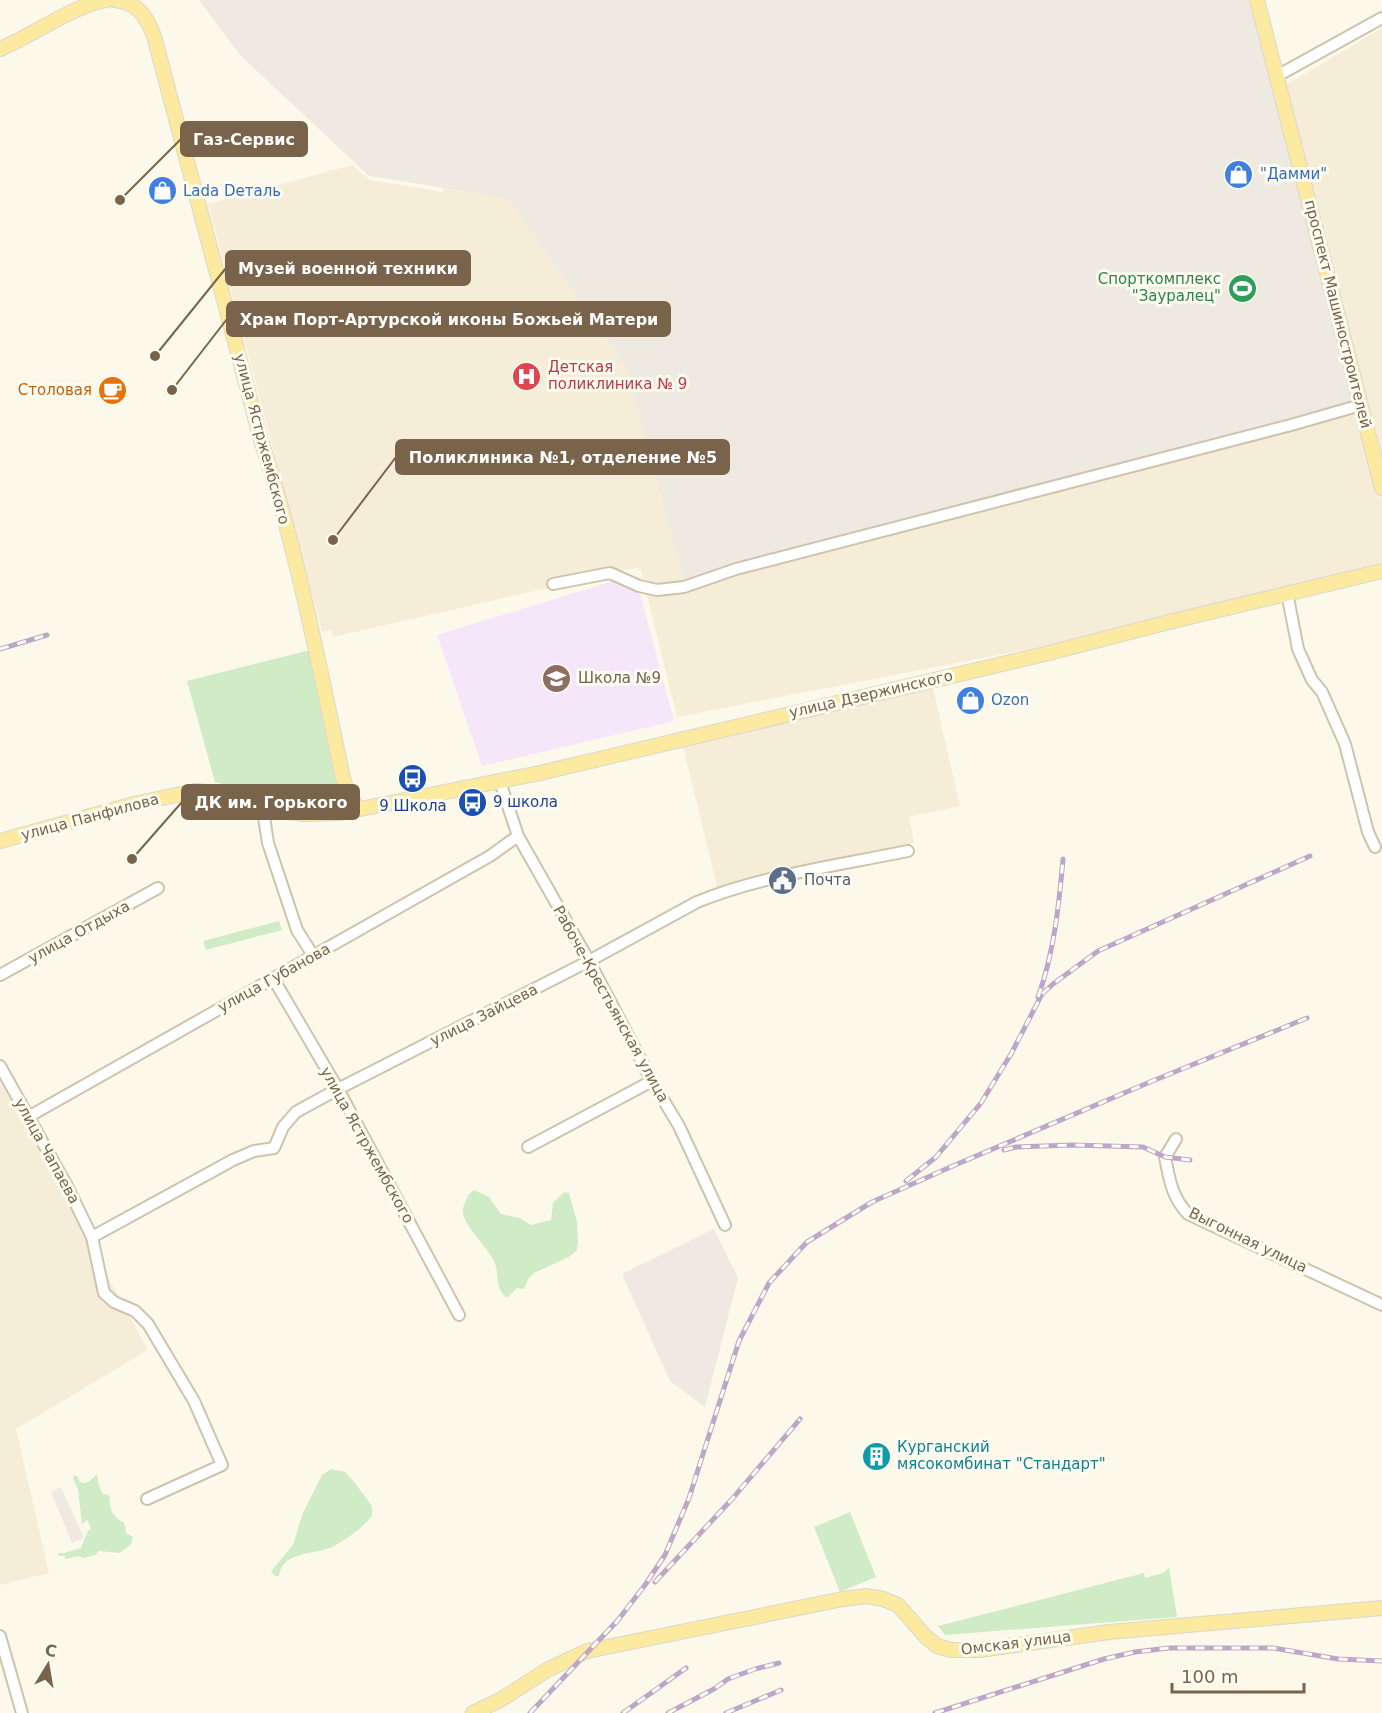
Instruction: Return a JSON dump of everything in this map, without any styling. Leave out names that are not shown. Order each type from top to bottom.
[{"type":"main road","points":[[0,49],[24,39],[89,4],[106,0]]},
{"type":"main road","name":"улица Ястржембского","points":[[114,0],[133,4],[142,12],[154,36],[261,440],[278,491],[316,648],[346,788],[358,809]]},
{"type":"main road","name":"проспект Машиностроителей","points":[[1257,0],[1382,488]]},
{"type":"main road","name":"улица Дзержинского","points":[[358,809],[500,782],[1049,653],[1382,571]]},
{"type":"main road","name":"улица Панфилова","points":[[0,840],[134,804],[195,791],[223,794],[304,814],[331,814],[358,809]]},
{"type":"main road","name":"Омская улица","points":[[473,1713],[500,1700],[555,1666],[587,1652],[866,1596],[884,1599],[898,1605],[937,1646],[951,1650],[980,1650],[1108,1632],[1382,1608]]},
{"type":"street","points":[[1277,76],[1382,18]]},
{"type":"street","points":[[554,584],[610,573],[639,586],[657,590],[684,587],[736,568],[1361,405]]},
{"type":"street","points":[[1287,593],[1298,649],[1312,680],[1322,692],[1345,744],[1368,832],[1375,847]]},
{"type":"street","name":"Рабоче-Крестьянская улица","points":[[500,782],[518,836],[679,1126],[725,1225]]},
{"type":"street","points":[[262,804],[268,843],[297,930],[314,957]]},
{"type":"street","name":"улица Губанова","points":[[28,1117],[314,957],[490,856],[518,836]]},
{"type":"street","name":"улица Зайцева","points":[[92,1237],[233,1160],[254,1151],[274,1148],[289,1119],[338,1089],[589,961],[697,902],[715,894],[766,881],[908,851]]},
{"type":"street","name":"улица Отдыха","points":[[0,975],[158,888]]},
{"type":"street","name":"улица Ястржембского","points":[[273,978],[338,1089],[459,1315]]},
{"type":"street","name":"улица Чапаева","points":[[0,1066],[92,1237],[104,1293],[114,1302],[135,1311],[147,1324],[194,1401],[222,1465],[147,1499]]},
{"type":"street","points":[[528,1147],[652,1081]]},
{"type":"street","name":"Выгонная улица","points":[[1176,1139],[1165,1157],[1178,1204],[1188,1214],[1382,1305]]},
{"type":"street","points":[[0,1636],[22,1713]]},
{"type":"shaded area","points":[[199,0],[1253,0],[1356,401],[684,581],[627,369],[507,198],[369,176],[240,55]]},
{"type":"shaded area","points":[[1382,28],[1382,465],[1286,85]]},
{"type":"shaded area","points":[[352,165],[370,180],[443,192],[443,188],[506,197],[627,369],[685,580],[1356,401],[1382,499],[1382,566],[1169,622],[677,717],[640,567],[333,637],[331,630],[322,632],[208,204]]},
{"type":"shaded area","name":"Школа №9","points":[[616,580],[639,589],[674,721],[482,766],[437,635]]},
{"type":"shaded area","points":[[933,688],[960,806],[909,817],[914,843],[784,872],[718,890],[683,747]]},
{"type":"shaded area","points":[[0,1080],[148,1350],[16,1429],[49,1573],[0,1585]]},
{"type":"shaded area","points":[[714,1229],[738,1278],[705,1407],[670,1381],[622,1274]]},
{"type":"shaded area","points":[[61,1487],[84,1538],[72,1543],[51,1492]]},
{"type":"green space","points":[[314,649],[345,798],[305,805],[215,782],[187,681]]},
{"type":"green space","points":[[279,921],[282,930],[206,950],[203,941]]},
{"type":"green space","points":[[474,1190],[489,1197],[501,1214],[520,1218],[531,1225],[551,1220],[553,1203],[564,1192],[569,1193],[577,1222],[577,1250],[569,1257],[534,1273],[524,1289],[517,1288],[505,1297],[499,1288],[494,1261],[463,1213],[468,1195]]},
{"type":"green space","points":[[331,1469],[345,1472],[355,1483],[372,1506],[372,1516],[354,1533],[332,1547],[292,1558],[281,1568],[279,1576],[275,1576],[271,1571],[293,1545],[302,1515],[322,1475]]},
{"type":"green space","points":[[97,1474],[102,1493],[110,1496],[112,1512],[124,1523],[126,1533],[133,1537],[131,1544],[120,1553],[99,1551],[95,1555],[83,1558],[79,1556],[65,1559],[65,1556],[59,1556],[58,1553],[81,1548],[91,1528],[87,1520],[82,1524],[74,1475],[84,1483]]},
{"type":"green space","points":[[850,1512],[876,1577],[840,1592],[814,1527]]},
{"type":"green space","points":[[1169,1568],[1177,1617],[945,1635],[938,1626],[1144,1573],[1145,1578],[1163,1573]]},
{"type":"railway","points":[[0,649],[47,635]]},
{"type":"railway","points":[[906,1181],[936,1157],[981,1103],[1011,1054],[1042,994],[1053,984],[1098,951],[1310,856]]},
{"type":"railway","points":[[1038,997],[1052,946],[1063,859]]},
{"type":"railway","points":[[615,1624],[665,1555],[689,1498],[739,1341],[769,1283],[807,1242],[872,1202],[1150,1082],[1307,1018]]},
{"type":"railway","points":[[1004,1150],[1016,1147],[1072,1145],[1143,1147],[1165,1157],[1190,1160]]},
{"type":"railway","points":[[655,1582],[733,1498],[800,1419]]},
{"type":"railway","points":[[530,1713],[619,1619]]},
{"type":"railway","points":[[935,1713],[1104,1659],[1169,1648],[1273,1648],[1338,1659],[1382,1661]]},
{"type":"railway","points":[[668,1713],[728,1679],[779,1663]]},
{"type":"railway","points":[[623,1713],[686,1668]]},
{"type":"railway","points":[[726,1713],[781,1690]]},
{"type":"place","name":"\"Дамми\"","points":[[1239,174]]},
{"type":"place","name":"Lada Dеталь","points":[[162,191]]},
{"type":"place","name":"Газ-Сервис","points":[[120,200]]},
{"type":"place","name":"Спорткомплекс \"Зауралец\"","points":[[1242,288]]},
{"type":"place","name":"Музей военной техники","points":[[155,356]]},
{"type":"place","name":"Детская поликлиника № 9","points":[[527,376]]},
{"type":"place","name":"Столовая","points":[[113,390]]},
{"type":"place","name":"Храм Порт-Артурской иконы Божьей Матери","points":[[172,390]]},
{"type":"place","name":"Поликлиника №1, отделение №5","points":[[333,540]]},
{"type":"place","name":"Школа №9","points":[[557,678]]},
{"type":"place","name":"Ozon","points":[[970,700]]},
{"type":"place","name":"9 Школа","points":[[413,779]]},
{"type":"place","name":"9 школа","points":[[472,802]]},
{"type":"place","name":"ДК им. Горького","points":[[132,859]]},
{"type":"place","name":"Почта","points":[[783,880]]},
{"type":"place","name":"Курганский мясокомбинат \"Стандарт\"","points":[[876,1456]]}]
